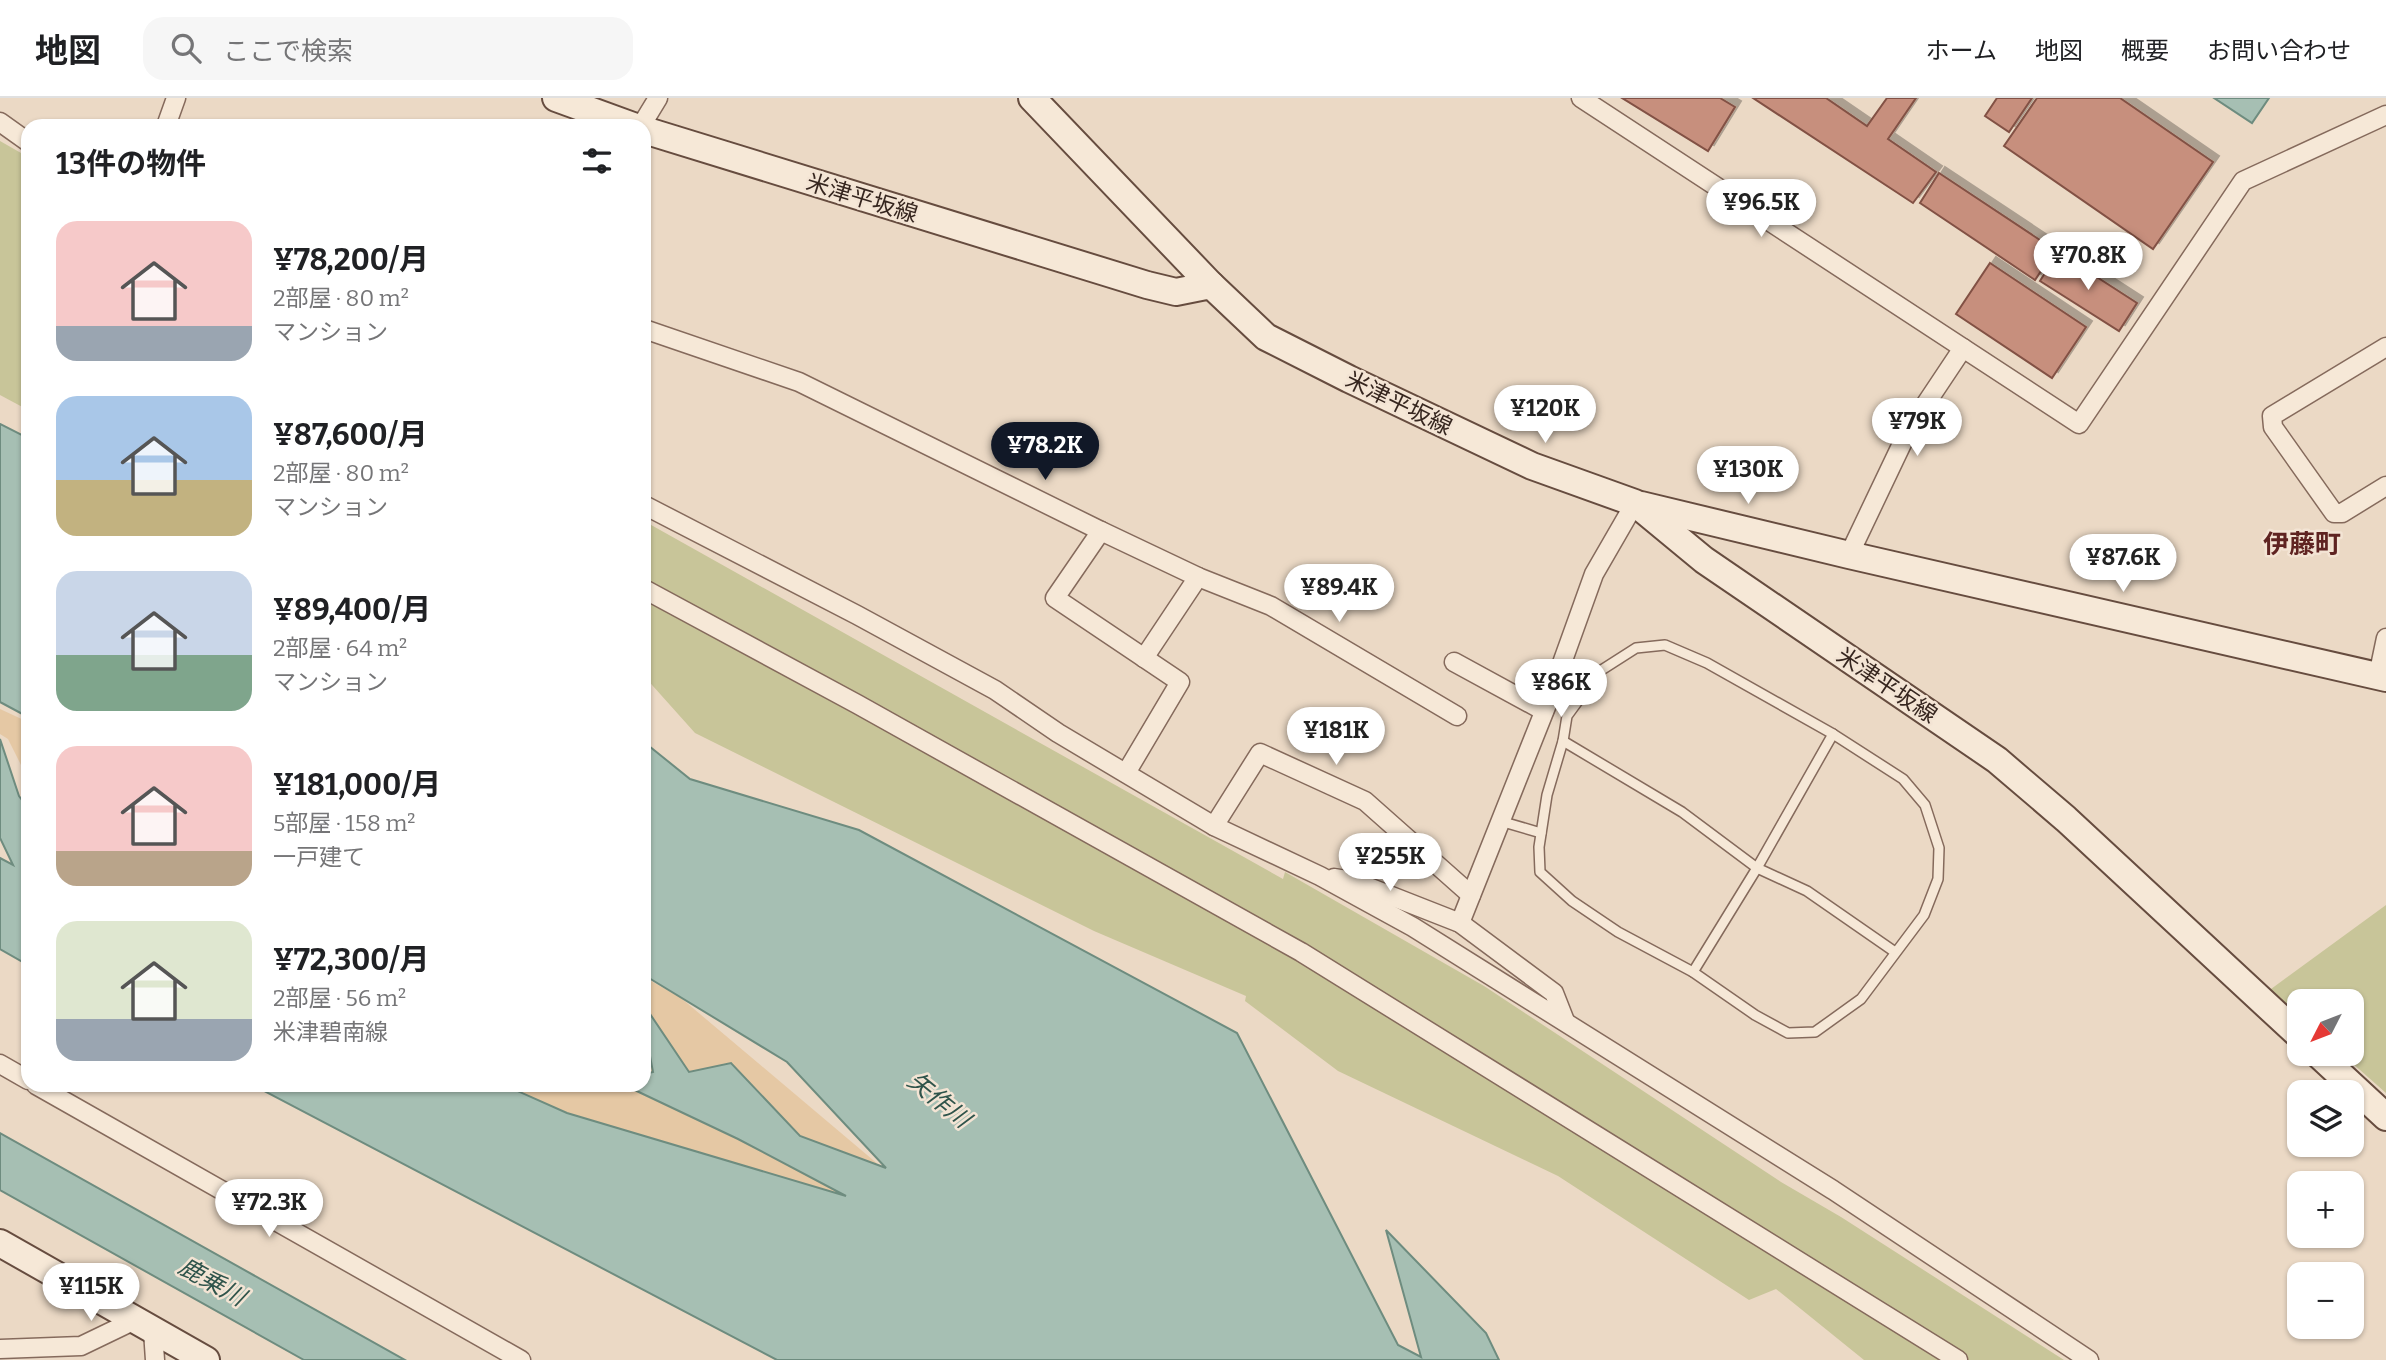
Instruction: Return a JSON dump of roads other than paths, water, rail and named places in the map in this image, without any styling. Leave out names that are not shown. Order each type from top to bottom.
[{"type":"main road","points":[[556,98],[614,119]]},
{"type":"main road","points":[[1032,98],[1211,285]]},
{"type":"main road","name":"米津平坂線","points":[[651,131],[1147,285],[1176,292],[1211,285],[1266,337],[1532,466],[1635,503],[1704,560],[1997,760],[2066,819],[2287,1024]]},
{"type":"main road","points":[[1635,503],[2382,677]]},
{"type":"main road","points":[[2331,1066],[2386,1117]]},
{"type":"main road","points":[[0,1243],[206,1360]]},
{"type":"street","points":[[168,119],[176,98]]},
{"type":"street","points":[[647,119],[658,98]]},
{"type":"street","points":[[1581,98],[2079,424],[2244,181],[2386,115]]},
{"type":"street","points":[[0,122],[21,137]]},
{"type":"street","points":[[651,331],[799,382],[1101,531],[1198,577],[1270,606],[1457,716]]},
{"type":"street","points":[[2386,347],[2272,416],[2273,427],[2334,513],[2342,513],[2386,486]]},
{"type":"street","points":[[1849,555],[1909,429],[1963,348]]},
{"type":"street","points":[[1460,923],[1544,711],[1594,573],[1635,503]]},
{"type":"street","points":[[651,509],[995,690],[1058,733],[1214,826],[1320,876],[1413,927],[1844,1197],[2088,1360]]},
{"type":"street","points":[[1101,531],[1055,598],[1180,682],[1126,773]]},
{"type":"street","points":[[1144,658],[1198,577]]},
{"type":"street","points":[[651,593],[857,704],[1301,952],[1958,1360]]},
{"type":"street","points":[[2382,677],[2386,638]]},
{"type":"street","points":[[1454,662],[1544,711]]},
{"type":"street","points":[[1214,826],[1260,753],[1365,801],[1471,895]]},
{"type":"street","points":[[1320,876],[1353,881],[1460,923],[1554,993],[1565,1021]]},
{"type":"street","points":[[0,1064],[21,1076]]},
{"type":"street","points":[[48,1092],[521,1360]]},
{"type":"street","points":[[0,1349],[81,1346],[144,1326],[155,1360]]},
{"type":"lane","points":[[1665,645],[1707,663],[1833,734],[1903,779],[1925,805],[1939,848],[1938,878],[1924,915],[1861,999],[1815,1032],[1787,1033],[1755,1015],[1693,972],[1618,932],[1572,901],[1541,872],[1541,833],[1547,795],[1563,741],[1567,716],[1600,671],[1636,648],[1665,645]]},
{"type":"lane","points":[[1693,972],[1757,868],[1833,734]]},
{"type":"lane","points":[[1563,741],[1682,812],[1757,868],[1807,891],[1895,952]]},
{"type":"lane","points":[[1500,821],[1541,833]]},
{"type":"water","points":[[2214,98],[2269,98],[2252,123]]},
{"type":"water","points":[[0,424],[21,434],[21,713],[0,702]]},
{"type":"water","points":[[0,739],[21,799],[21,961],[0,949],[0,858],[13,865],[0,838]]},
{"type":"water","name":"矢作川","points":[[651,748],[690,779],[859,830],[1237,1033],[1398,1345],[1421,1357],[1386,1230],[1486,1333],[1499,1360],[777,1360],[266,1092],[520,1092],[567,1113],[846,1196],[738,1139],[639,1092],[651,1092],[651,1015],[689,1072],[731,1063],[800,1136],[886,1168],[787,1062],[651,979]]},
{"type":"water","name":"鹿乗川","points":[[0,1133],[405,1360],[304,1360],[0,1190]]},
{"type":"district","name":"伊藤町","points":[[2302,544]]}]
